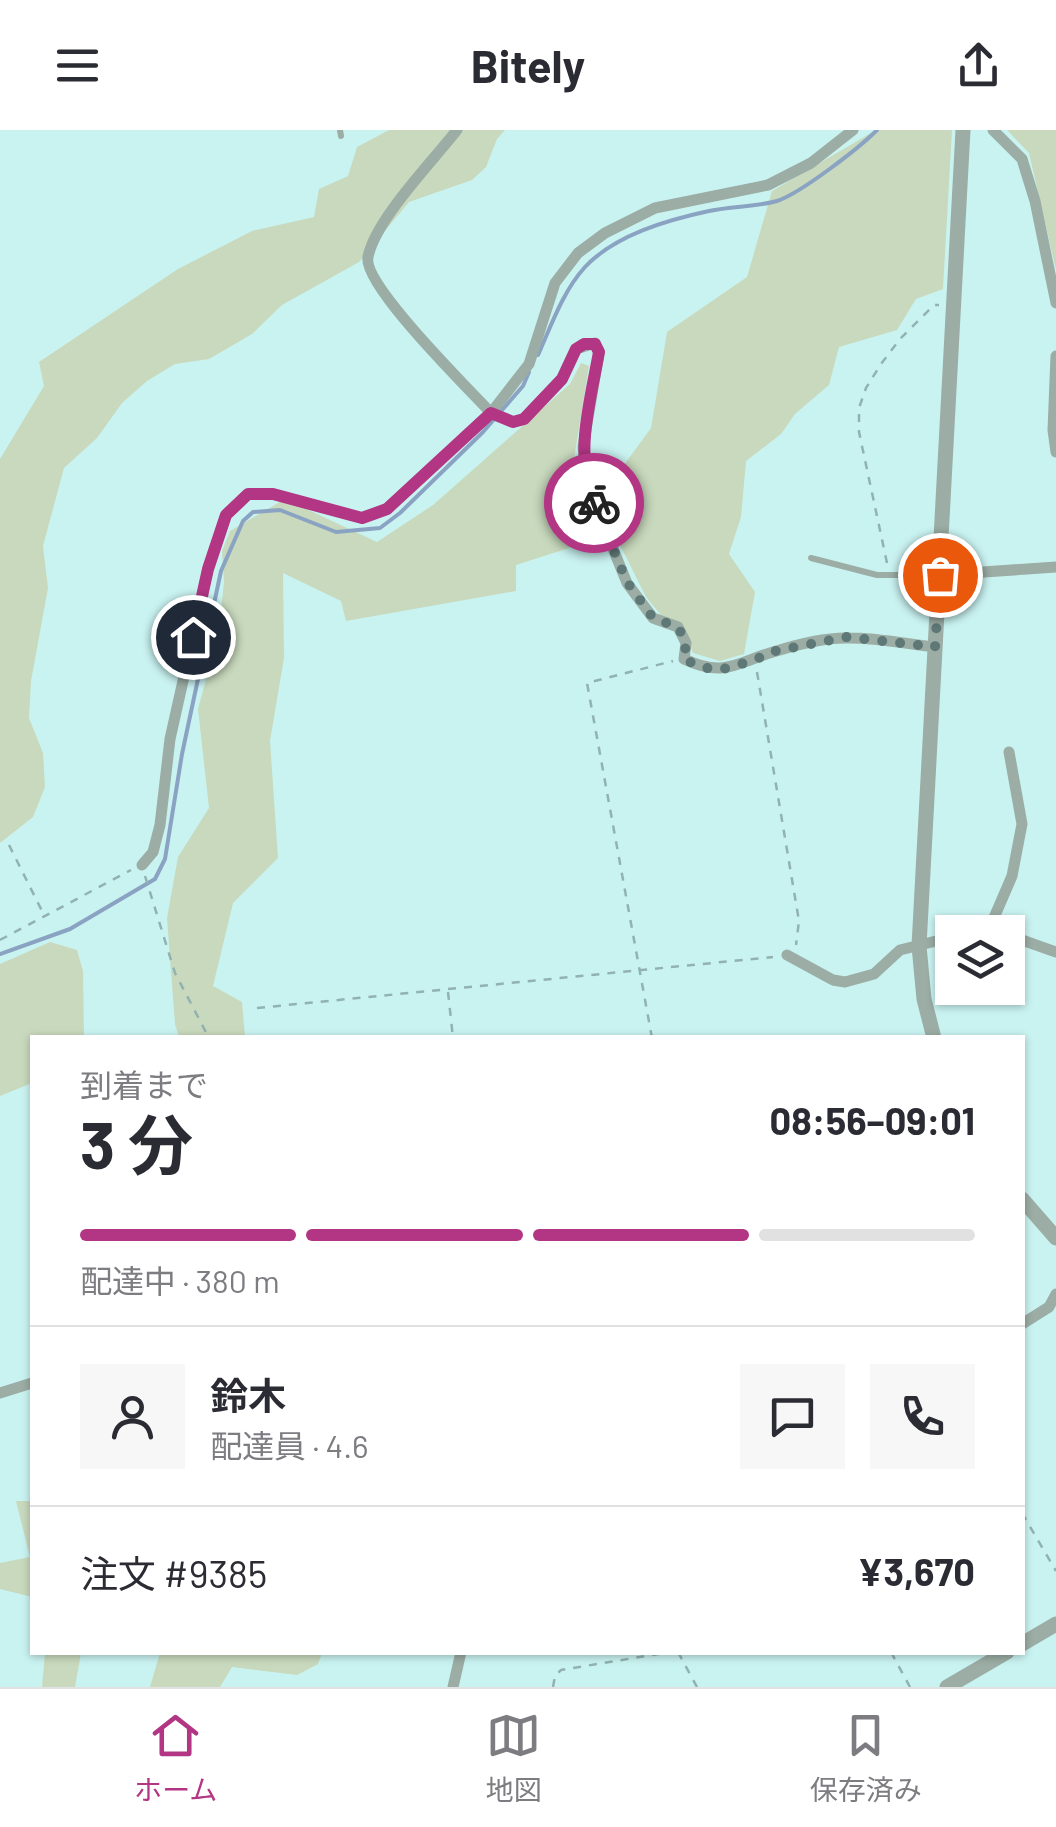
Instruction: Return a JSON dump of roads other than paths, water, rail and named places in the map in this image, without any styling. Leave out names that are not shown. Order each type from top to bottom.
[{"type":"street","points":[[457,130],[373,242],[366,261],[370,276],[491,413],[513,422],[524,419],[562,379],[576,349],[595,344],[599,352],[583,446],[589,490],[627,582],[653,618],[678,627],[686,643],[684,659],[720,670],[770,652],[847,637],[935,647]]},
{"type":"street","points":[[142,865],[153,852],[160,825],[170,738],[208,569],[226,515],[248,494],[273,494],[362,518],[387,509],[491,413],[529,364],[555,283],[578,252],[605,233],[655,208],[768,185],[811,163],[853,130]]},
{"type":"street","points":[[933,1035],[924,999],[920,946],[964,130]]},
{"type":"street","points":[[994,130],[1022,158],[1056,303]]},
{"type":"street","points":[[1056,356],[1056,452]]},
{"type":"street","points":[[940,575],[1056,567]]},
{"type":"street","points":[[1004,915],[1022,824],[1009,752]]},
{"type":"street","points":[[1025,941],[1056,952]]},
{"type":"street","points":[[791,957],[832,980],[845,982],[874,974],[900,950],[935,942]]},
{"type":"street","points":[[1025,1203],[1056,1238]]},
{"type":"street","points":[[1025,1322],[1049,1307],[1056,1294]]},
{"type":"street","points":[[0,1393],[30,1384]]},
{"type":"street","points":[[1025,1642],[1056,1624]]},
{"type":"street","points":[[453,1687],[459,1655]]},
{"type":"street","points":[[947,1687],[1002,1655]]},
{"type":"lane","points":[[811,558],[876,574],[940,575]]},
{"type":"waterway","points":[[538,355],[570,287],[585,267],[611,246],[676,219],[777,201],[814,180],[877,130]]},
{"type":"waterway","points":[[0,954],[70,929],[155,879],[165,859],[182,754],[221,571],[243,521],[253,512],[280,510],[336,532],[380,528],[483,432],[523,386],[529,372]]}]
